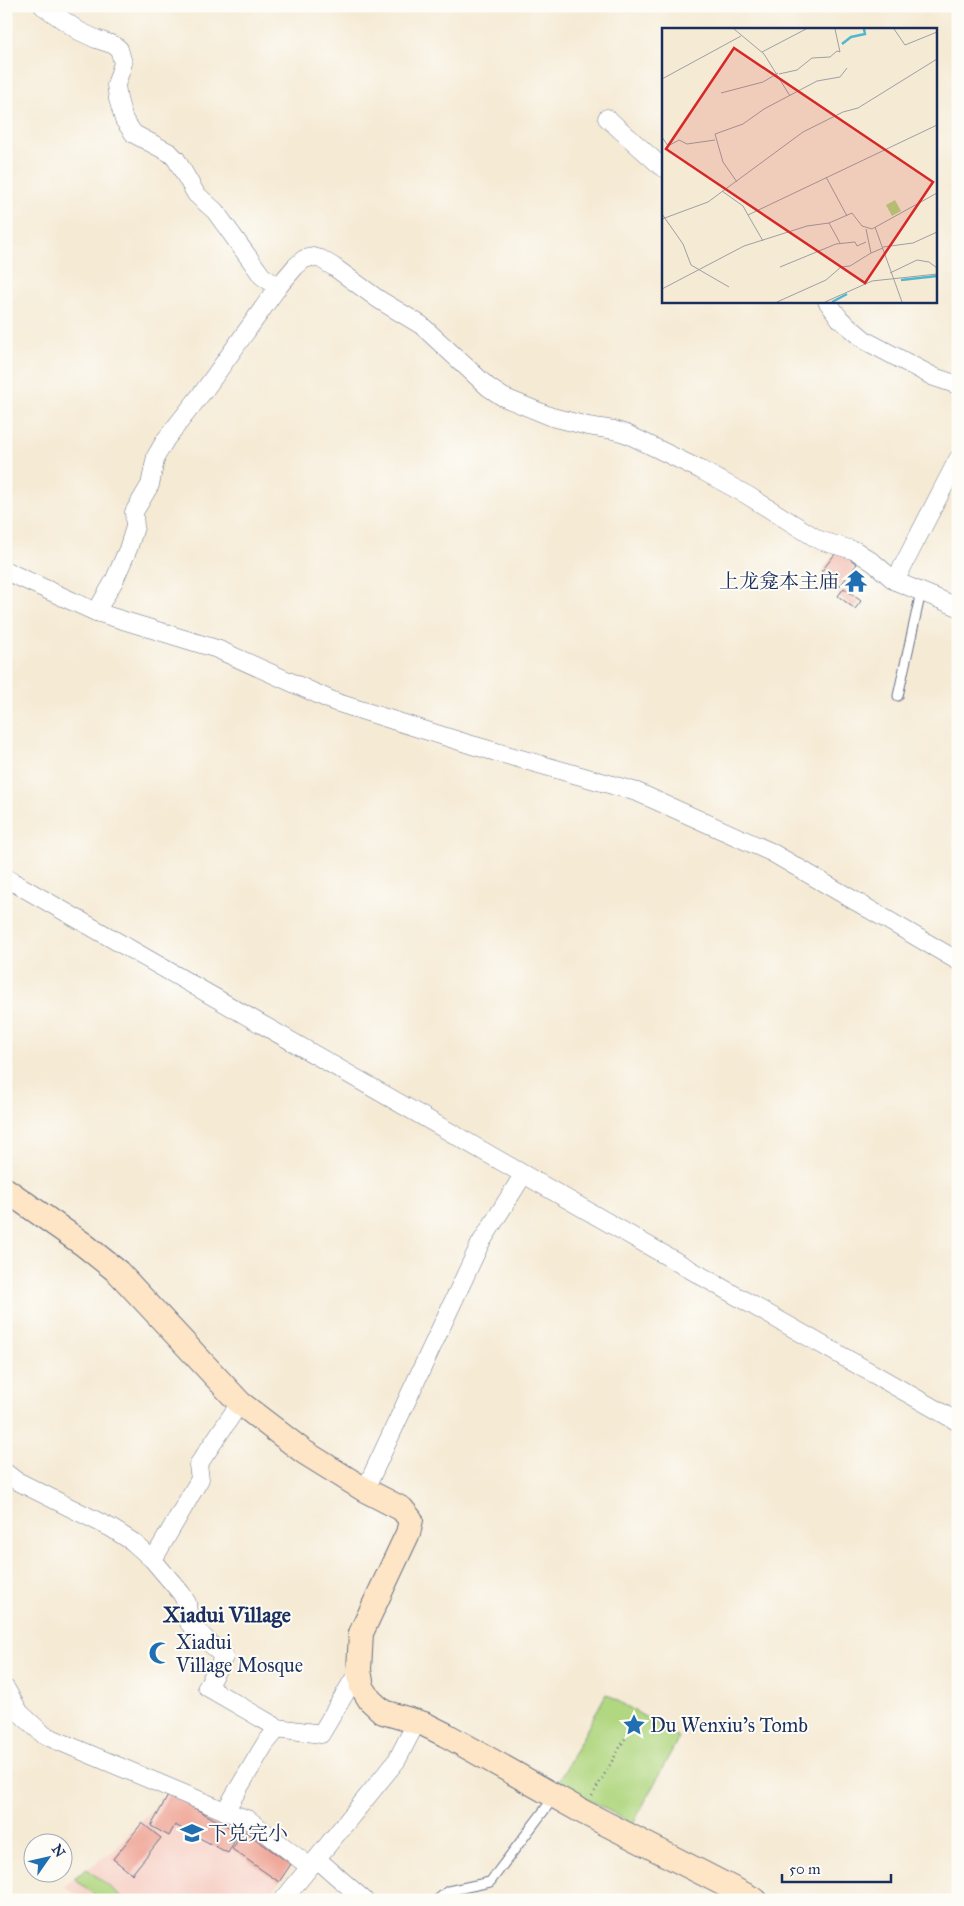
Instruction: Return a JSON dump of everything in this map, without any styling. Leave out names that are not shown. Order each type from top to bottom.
[{"type":"street","points":[[44,6],[78,30],[114,45],[119,49],[124,63],[116,85],[124,120],[134,134],[170,153],[176,159],[196,194],[215,211],[262,276],[278,287]]},
{"type":"street","points":[[607,118],[662,167]]},
{"type":"street","points":[[96,612],[114,581],[128,549],[135,527],[134,512],[150,485],[156,456],[278,287],[304,259],[313,257],[321,259],[378,299],[421,325],[488,387],[502,397],[552,417],[627,434],[747,495],[819,540],[856,551],[874,563],[895,582],[958,607]]},
{"type":"street","points":[[828,302],[840,319],[866,341],[934,377],[958,385]]},
{"type":"street","points":[[895,582],[958,459]]},
{"type":"street","points":[[6,571],[96,612],[217,649],[335,702],[472,745],[637,792],[771,852],[958,961]]},
{"type":"street","points":[[6,878],[958,1422]]},
{"type":"street","points":[[365,1490],[480,1244],[523,1175]]},
{"type":"street","points":[[6,1190],[83,1244],[118,1272],[240,1403],[304,1452],[365,1490],[402,1509],[411,1520],[408,1533],[360,1633],[359,1670],[362,1687],[370,1700],[384,1712],[424,1724],[446,1734],[583,1812],[755,1900]]},
{"type":"street","points":[[153,1560],[200,1479],[198,1465],[240,1403]]},
{"type":"street","points":[[6,1473],[15,1480],[118,1533],[133,1542],[153,1560],[187,1603],[189,1623],[224,1658],[207,1688],[278,1728],[322,1734],[359,1670]]},
{"type":"street","points":[[6,1689],[20,1713],[44,1735],[249,1820],[314,1863],[364,1900]]},
{"type":"street","points":[[283,1900],[397,1760],[416,1723]]},
{"type":"street","points":[[225,1811],[265,1744],[278,1728]]},
{"type":"lane","points":[[898,696],[920,592]]},
{"type":"lane","points":[[437,1900],[448,1891],[490,1882],[555,1796]]},
{"type":"path","points":[[583,1812],[630,1730]]},
{"type":"shaded area","name":"下兑完小","points":[[167,1793],[234,1818],[295,1863],[265,1900],[84,1900],[64,1886],[72,1884],[72,1880],[115,1849]]},
{"type":"green space","name":"Du Wenxiu's Tomb","points":[[606,1694],[679,1737],[633,1824],[558,1783]]},
{"type":"green space","points":[[87,1869],[126,1900],[101,1900],[74,1878]]},
{"type":"building","points":[[838,550],[857,564],[840,586],[821,572]]},
{"type":"building","points":[[844,588],[861,601],[855,609],[838,596]]},
{"type":"building","points":[[169,1794],[239,1833],[228,1853],[175,1825],[169,1836],[151,1826]]},
{"type":"building","points":[[142,1823],[161,1838],[132,1874],[113,1859]]},
{"type":"building","points":[[244,1831],[291,1864],[279,1882],[232,1849]]},
{"type":"place","name":"上龙龛本主庙","points":[[856,581]]},
{"type":"place","name":"Xiadui Village Mosque","points":[[160,1653]]},
{"type":"place","name":"Du Wenxiu's Tomb","points":[[634,1725]]},
{"type":"place","name":"下兑完小","points":[[192,1833]]},
{"type":"district","name":"Xiadui Village","points":[[227,1614]]}]
